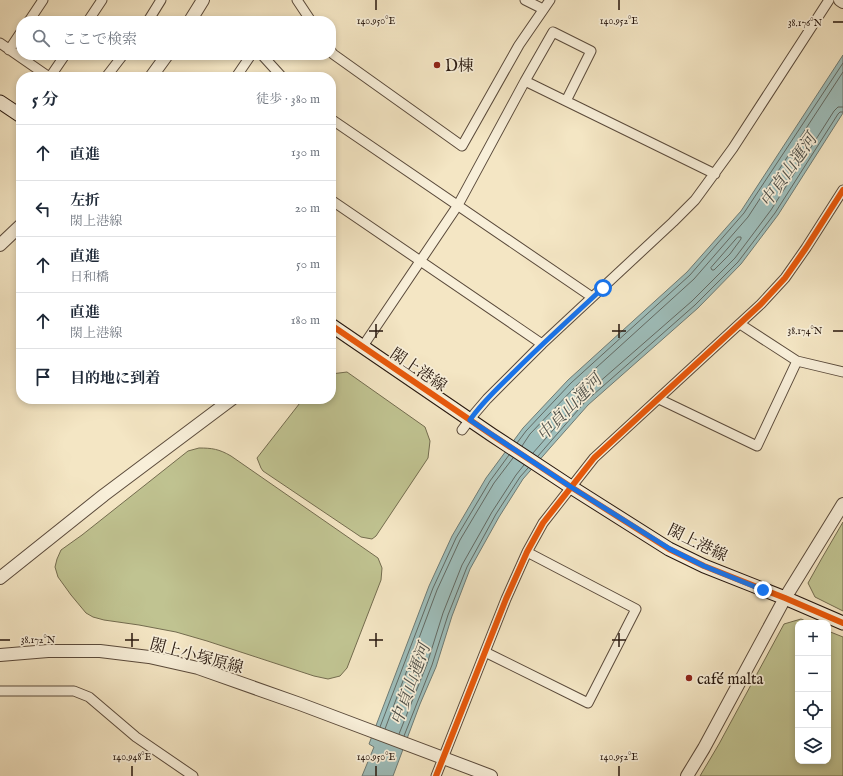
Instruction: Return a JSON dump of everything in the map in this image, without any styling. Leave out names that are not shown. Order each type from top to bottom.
[{"type":"main road","points":[[0,102],[16,113]]},
{"type":"main road","name":"閖上港線","points":[[336,328],[492,435],[670,549],[704,566],[843,623]]},
{"type":"street","points":[[32,16],[43,0]]},
{"type":"street","points":[[91,16],[102,0]]},
{"type":"street","points":[[151,16],[161,0]]},
{"type":"street","points":[[193,16],[203,0]]},
{"type":"street","points":[[297,0],[308,16]]},
{"type":"street","points":[[525,0],[543,9]]},
{"type":"street","points":[[336,56],[462,146],[519,45],[550,0]]},
{"type":"street","points":[[462,430],[487,399],[542,344],[695,200],[734,148],[829,0]]},
{"type":"street","points":[[363,346],[458,205],[524,81],[553,32],[591,50],[566,101]]},
{"type":"street","points":[[9,50],[16,40]]},
{"type":"street","points":[[0,43],[16,55]]},
{"type":"street","points":[[24,60],[42,72]]},
{"type":"street","points":[[53,72],[62,60]]},
{"type":"street","points":[[110,72],[119,60]]},
{"type":"street","points":[[155,72],[163,60]]},
{"type":"street","points":[[239,72],[248,60]]},
{"type":"street","points":[[267,60],[277,72]]},
{"type":"street","points":[[524,81],[715,174]]},
{"type":"street","points":[[336,123],[592,297]]},
{"type":"street","points":[[436,776],[506,599],[527,552],[543,523],[594,458],[762,304],[785,278],[842,193]]},
{"type":"street","points":[[336,203],[542,344]]},
{"type":"street","points":[[0,246],[16,229]]},
{"type":"street","points":[[740,324],[797,361],[843,372]]},
{"type":"street","points":[[659,399],[757,446],[797,361]]},
{"type":"street","points":[[0,578],[104,495],[225,404]]},
{"type":"street","points":[[687,776],[704,748],[785,598],[843,504]]},
{"type":"street","points":[[485,652],[588,703],[636,609],[527,552]]},
{"type":"street","name":"閖上小塚原線","points":[[0,655],[48,651],[100,651],[149,657],[198,668],[300,704],[442,758]]},
{"type":"street","points":[[0,691],[74,691],[88,697],[136,737],[193,776]]},
{"type":"street","points":[[442,758],[492,776]]},
{"type":"green space","points":[[347,372],[425,427],[430,441],[428,458],[376,536],[372,539],[361,537],[263,471],[257,458],[299,404],[336,404],[336,373]]},
{"type":"green space","points":[[199,448],[215,449],[231,456],[378,558],[382,568],[381,580],[347,668],[340,676],[328,679],[314,676],[176,632],[93,617],[86,613],[58,577],[55,567],[61,550],[188,451]]},
{"type":"green space","points":[[843,522],[843,611],[815,597],[808,583]]},
{"type":"green space","points":[[795,621],[795,764],[831,764],[831,632],[843,637],[843,776],[700,776],[719,744],[784,624]]},
{"type":"water","name":"中貞山運河","points":[[843,55],[843,113],[778,215],[741,264],[698,308],[588,405],[523,479],[499,517],[470,569],[452,616],[436,667],[420,704],[393,776],[362,776],[374,747],[369,744],[429,586],[452,536],[486,478],[523,428],[568,380],[687,272],[741,211]]},
{"type":"cycle path","points":[[436,776],[506,599],[527,552],[543,523],[594,458],[761,304],[785,278],[843,190]]},
{"type":"cycle path","points":[[336,328],[492,435],[669,549],[704,566],[843,623]]},
{"type":"place","name":"D棟","points":[[437,65]]},
{"type":"place","name":"café malta","points":[[689,678]]},
{"type":"route","points":[[603,288],[542,344],[487,399],[470,420],[571,487],[670,549],[704,566],[763,590]]}]
